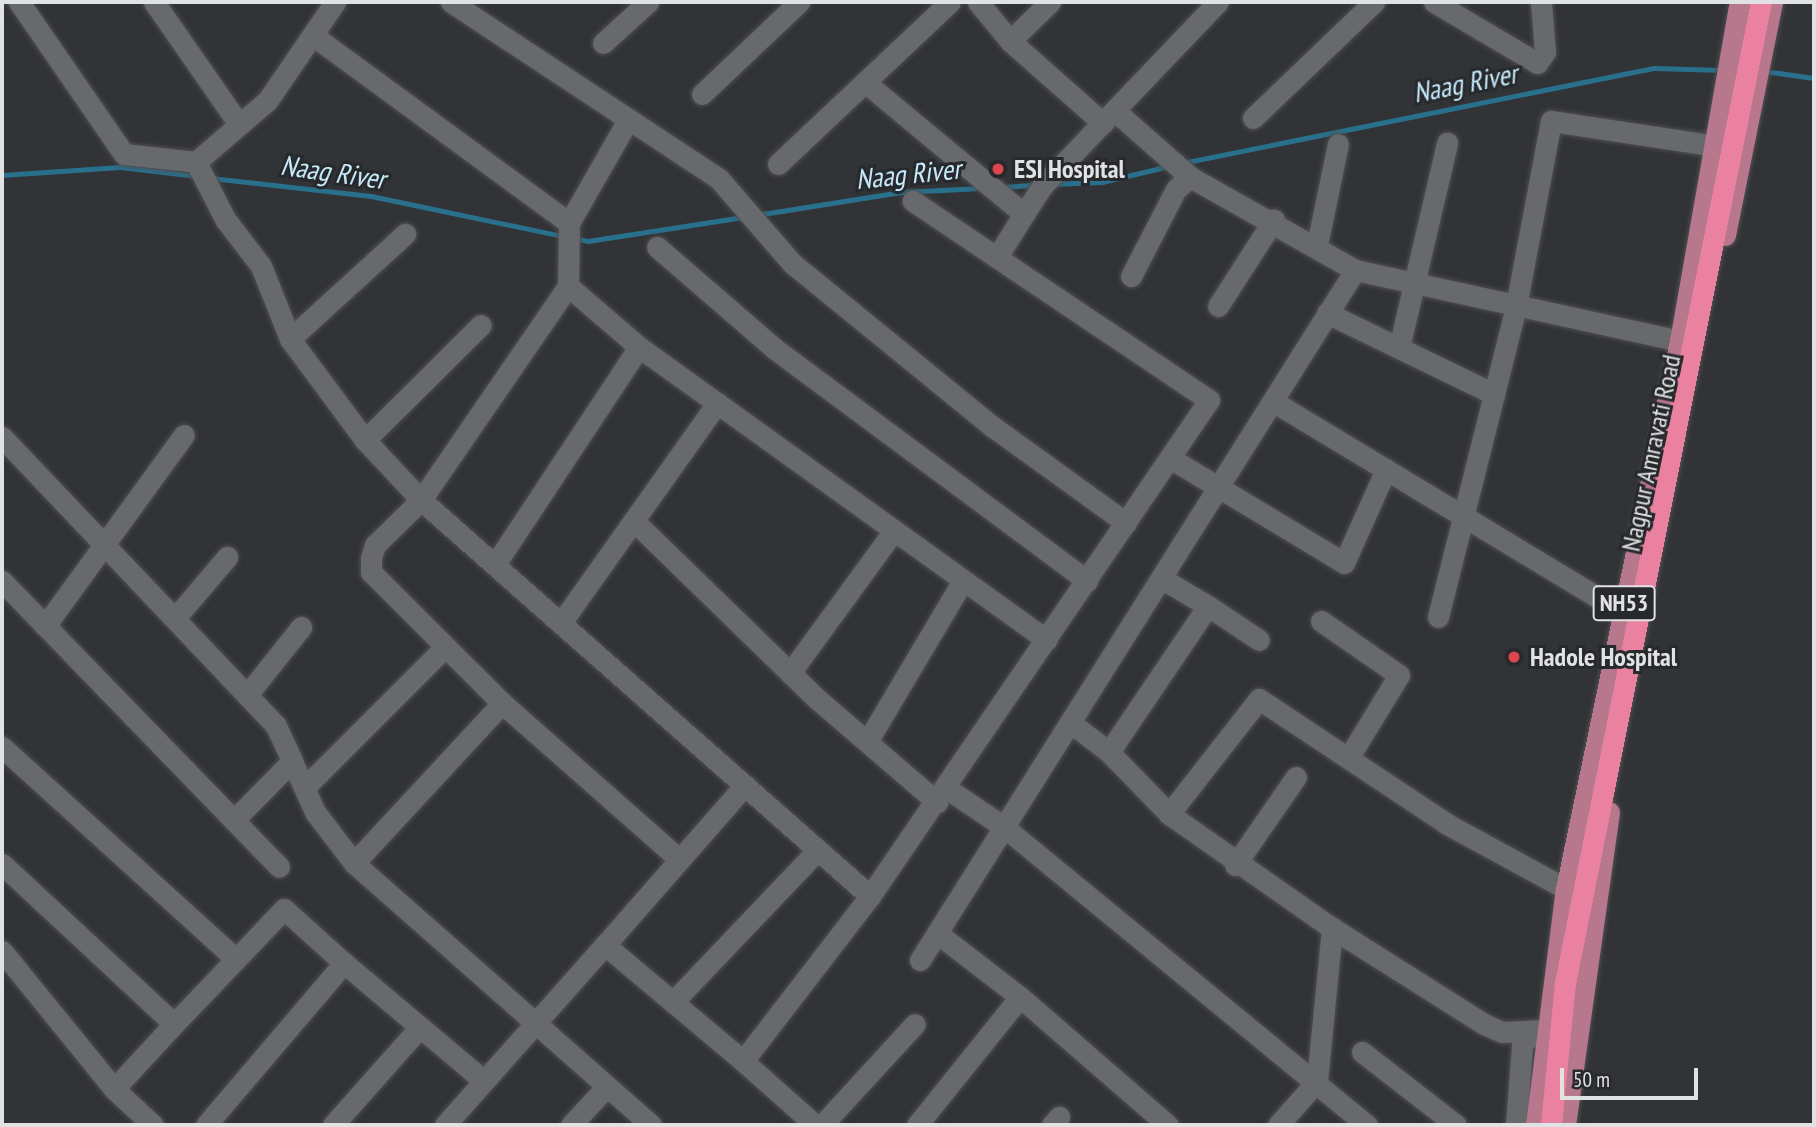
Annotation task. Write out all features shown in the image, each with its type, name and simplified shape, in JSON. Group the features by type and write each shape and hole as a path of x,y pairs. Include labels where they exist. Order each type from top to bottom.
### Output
{"highway":[{"path":"1551,1125 1564,983 1761,2"}],"main road":[{"name":"Nagpur Amravati Road","path":"1536,1125 1544,1033 1566,889 1680,341 1717,146 1740,2"},
{"name":"Nagpur Amravati Road","path":"1565,1125 1614,780 1772,2"}],"street":[{"path":"19,2 124,154 197,169 261,267 290,339 365,440 395,474 421,500 563,620 870,896"},
{"path":"154,2 238,123"},
{"path":"312,2 320,29 569,227"},
{"path":"197,169 238,123 268,100 320,29 335,2"},
{"path":"451,2 719,178 758,227 793,264 993,427 1126,523"},
{"path":"603,43 648,2"},
{"path":"702,94 799,2"},
{"path":"778,164 950,2"},
{"path":"978,2 1010,41 1109,117 1164,151 1187,173 1274,219 1355,270 1680,341"},
{"path":"1010,41 1050,2"},
{"path":"997,257 1043,185 1217,2"},
{"path":"1253,118 1374,2"},
{"path":"1434,2 1537,63 1545,52 1541,2"},
{"path":"866,83 1024,214"},
{"path":"628,120 569,227 567,280 421,500 375,545 371,572 444,648 502,703 678,858"},
{"path":"1438,617 1516,306 1553,120 1717,146"},
{"path":"1399,348 1447,143"},
{"path":"1317,245 1338,144"},
{"path":"1131,276 1175,189 1187,173"},
{"path":"743,1061 870,896 942,795 1209,400 914,201"},
{"path":"1218,306 1274,219"},
{"path":"290,339 405,234"},
{"path":"657,247 775,349 1087,581"},
{"path":"920,960 1222,488 1355,270"},
{"path":"567,280 639,347 893,533 1047,640"},
{"path":"1328,313 1494,394"},
{"path":"365,440 481,325"},
{"path":"496,563 639,347"},
{"path":"1274,402 1622,612"},
{"path":"563,620 717,403"},
{"path":"46,626 184,435"},
{"path":"2,437 107,544 276,726 315,812 354,863 651,1125"},
{"path":"1170,458 1344,563 1386,469"},
{"path":"634,521 790,673 867,742 942,795 1004,827 1317,1081 1367,1125"},
{"path":"790,673 893,533"},
{"path":"176,617 227,556"},
{"path":"1164,580 1259,640"},
{"path":"2,581 279,867"},
{"path":"867,742 962,582"},
{"path":"1109,752 1208,606"},
{"path":"1321,621 1399,675 1349,757"},
{"path":"247,695 301,627"},
{"path":"234,820 299,773 444,648"},
{"path":"1169,814 1259,699 1447,824 1566,889"},
{"path":"354,863 502,703"},
{"path":"1071,723 1109,752 1169,814 1235,864 1332,928 1484,1024 1502,1032 1544,1033"},
{"path":"2,747 235,958"},
{"path":"1235,864 1296,777"},
{"path":"445,1125 745,785"},
{"path":"673,1002 818,850"},
{"path":"2,864 174,1024"},
{"path":"114,1089 235,958 287,909 344,963 484,1082"},
{"path":"1278,1125 1317,1081 1332,928"},
{"path":"937,933 1020,997 1168,1125"},
{"path":"605,945 815,1125"},
{"path":"2,951 114,1089 153,1125"},
{"path":"206,1125 344,963"},
{"path":"917,1125 1020,997"},
{"path":"822,1125 915,1024"},
{"path":"333,1125 420,1027"},
{"path":"1516,1125 1522,1045 1530,1036 1544,1033"},
{"path":"1362,1052 1456,1125"},
{"path":"571,1125 607,1086"}],"waterway":[{"name":"Naag River","path":"1182,163 1654,68 1723,70"},
{"name":"Naag River","path":"1764,71 1814,78"},
{"name":"Naag River","path":"1051,184 1102,182 1169,166"},
{"name":"Naag River","path":"2,175 120,167 197,176"},
{"name":"Naag River","path":"211,178 371,196 563,236"},
{"name":"Naag River","path":"1003,187 1035,185"},
{"name":"Naag River","path":"756,215 901,192 982,188"},
{"name":"Naag River","path":"573,238 588,241 743,217"}],"place":[{"name":"ESI Hospital","path":"998,169"},
{"name":"Hadole Hospital","path":"1514,657"}]}
